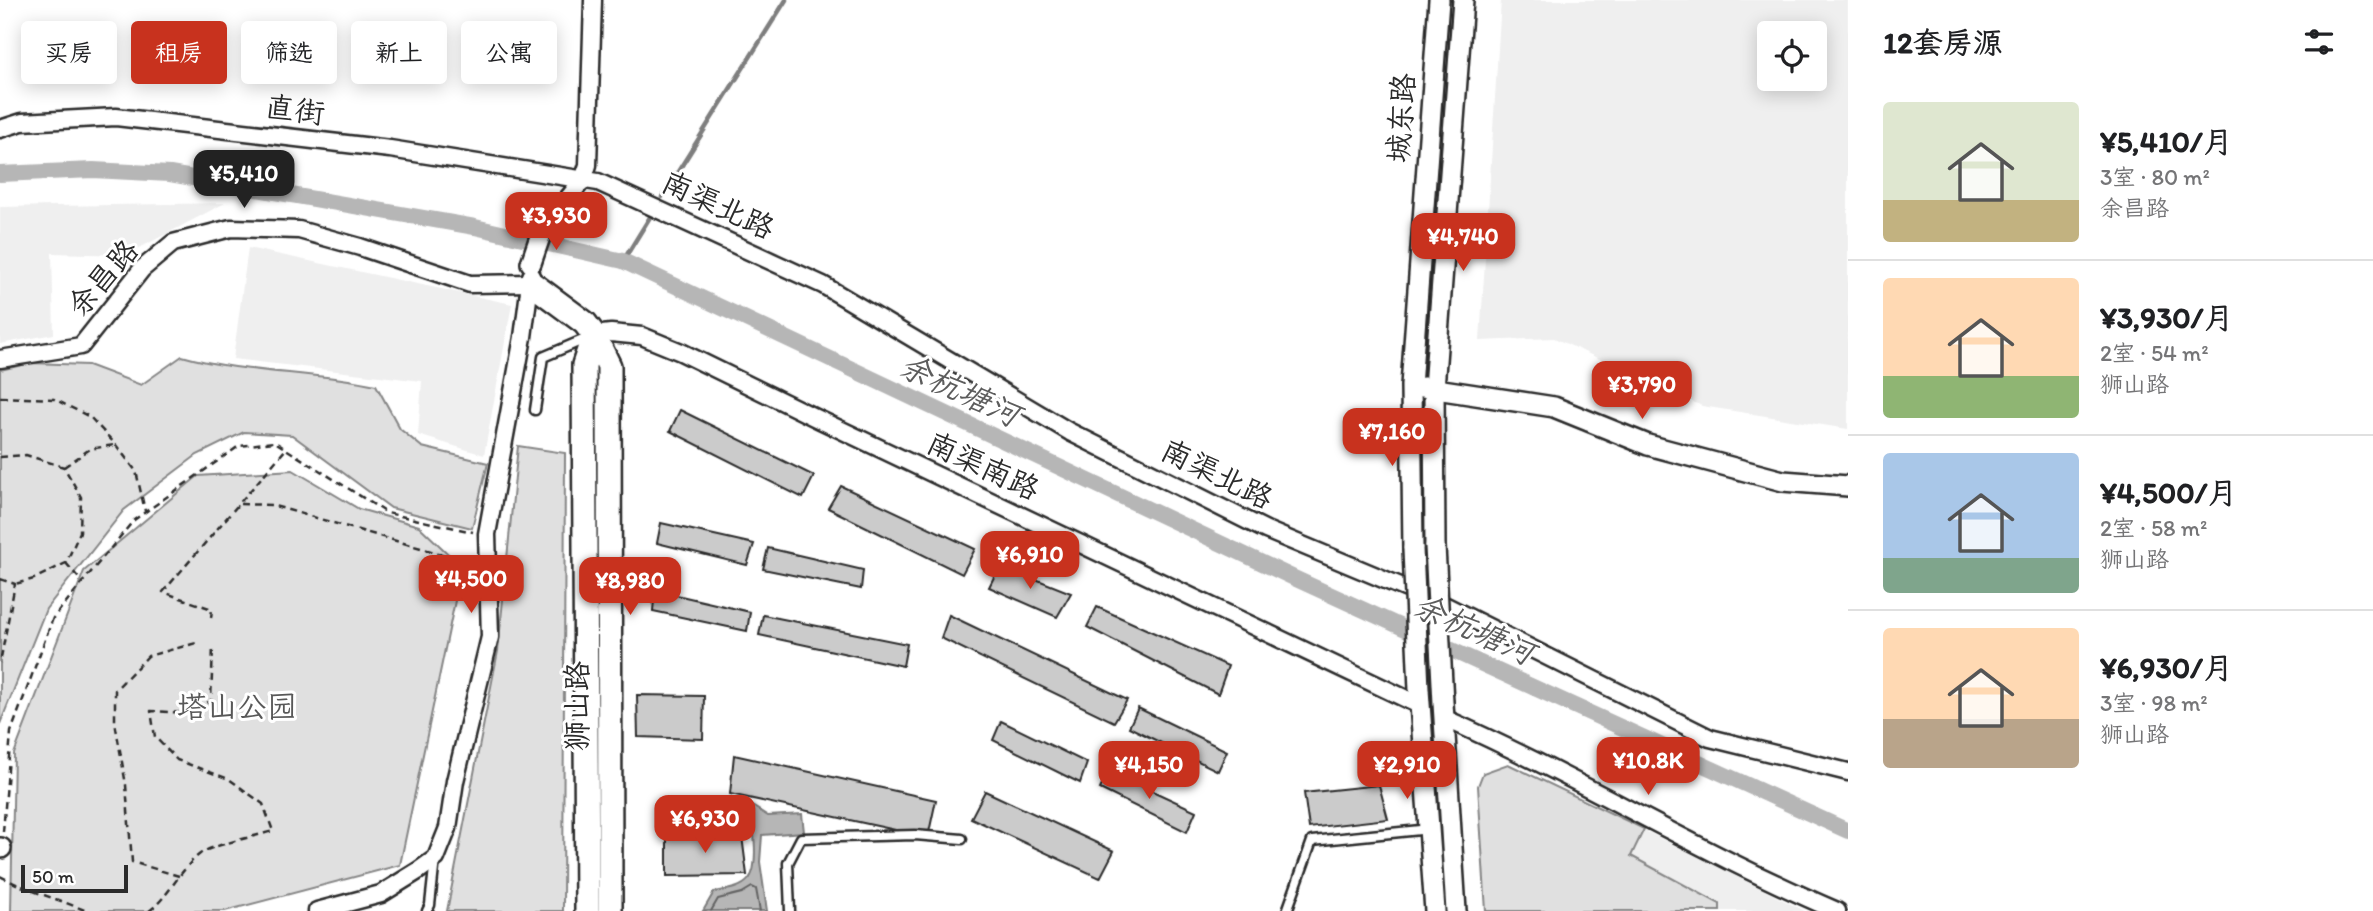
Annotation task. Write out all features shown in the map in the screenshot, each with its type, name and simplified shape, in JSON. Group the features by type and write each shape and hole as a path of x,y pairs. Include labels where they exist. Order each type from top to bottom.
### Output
{"main road":[{"name":"狮山路","path":"531,273 584,323 594,335 609,366 610,911"},
{"name":"狮山路","path":"587,911 584,365 594,335"}],"street":[{"path":"317,911 381,894 436,858 448,828 455,781 490,637 487,534 531,273 542,228 583,180 588,165 593,0"},
{"name":"城东路","path":"1435,911 1419,697 1413,549 1411,386 1439,0"},
{"name":"城东路","path":"1456,911 1435,546 1434,388 1463,0"},
{"name":"直街","path":"0,129 22,122 116,117 390,149 583,180"},
{"name":"南渠北路","path":"583,180 598,182 624,192 823,285 1070,432 1266,530 1436,601 1710,738 1848,772"},
{"name":"余昌路","path":"0,359 81,346 142,269 173,243 231,228 299,230 360,247 470,284 531,273"},
{"name":"南渠南路","path":"594,335 611,333 642,337 681,352 814,417 1419,697"},
{"path":"1411,386 1554,407 1648,445 1783,481 1848,486"},
{"path":"1443,711 1752,872 1838,911"}],"lane":[{"path":"535,410 543,357 594,335"},
{"path":"1287,911 1312,841 1430,829"},
{"path":"790,911 788,863 801,838 915,835 962,839"},
{"path":"427,911 436,858"}],"path":[{"path":"0,397 54,399 90,417 116,444 136,471 145,512"},
{"path":"1,848 11,732 53,618 134,520 239,446 275,442 387,513 487,534"},
{"path":"64,467 90,449 116,444"},
{"path":"211,618 212,609 163,592 286,449"},
{"path":"0,457 26,455 64,467 80,497 80,532 66,563 34,579 15,583 0,579"},
{"path":"240,504 271,505 487,567"},
{"path":"66,563 83,582"},
{"path":"0,663 15,583"},
{"path":"179,876 132,862 126,785 115,722 115,691 148,656 200,642"},
{"path":"149,911 157,906 179,876 202,852 273,831 263,804 229,779 177,760 155,737 151,711 186,713 211,701 213,646"},
{"path":"0,876 21,888 59,899 87,911"}],"shaded area":[{"path":"1501,0 1848,0 1848,429 1702,406 1554,338 1480,341"},
{"path":"225,203 126,255 52,253 54,334 0,344 0,207"},
{"path":"248,248 512,304 484,455 418,435 422,381 233,359"},
{"path":"1508,764 1805,911 1486,911 1478,786 1483,773"}],"green space":[{"path":"182,356 230,366 376,385 400,429 422,447 488,463 472,528 391,508 292,435 244,432 197,455 124,510 46,609 0,724 0,370 31,363 88,365 141,385"},
{"path":"518,446 565,453 563,911 447,911 498,651"},
{"name":"塔山公园","path":"293,470 359,509 419,526 462,567 400,865 225,911 11,911 14,754 84,571 198,476"},
{"path":"1508,764 1644,829 1631,856 1720,904 1720,911 1486,911 1478,786 1483,773"}],"water":[{"path":"749,804 768,816 802,814 804,832 762,835 760,862 767,911 703,911 714,892 742,885 752,873 755,843"}],"building":[{"path":"680,410 814,476 803,498 670,431"},
{"path":"841,486 975,549 962,574 828,508"},
{"path":"661,523 754,544 747,565 657,543"},
{"path":"768,548 863,570 861,589 763,569"},
{"path":"1000,565 1071,593 1057,617 989,587"},
{"path":"655,590 750,612 747,631 653,611"},
{"path":"1097,607 1228,666 1218,694 1087,627"},
{"path":"763,615 907,644 903,666 759,635"},
{"path":"949,615 1127,700 1114,722 941,638"},
{"path":"637,695 704,696 703,739 638,737"},
{"path":"1138,708 1227,751 1218,771 1129,727"},
{"path":"1001,721 1087,763 1080,783 993,740"},
{"path":"734,755 936,800 928,837 730,794"},
{"path":"1109,771 1196,811 1187,832 1100,789"},
{"path":"1379,785 1388,819 1309,828 1304,793"},
{"path":"985,791 1114,851 1100,878 971,818"},
{"path":"667,834 742,836 747,875 667,876"}],"waterway":[{"path":"662,197 786,0"},
{"name":"余杭塘河","path":"0,174 93,170 170,174 475,227 623,261 1294,578 1848,831"},
{"path":"623,261 650,217"}]}
